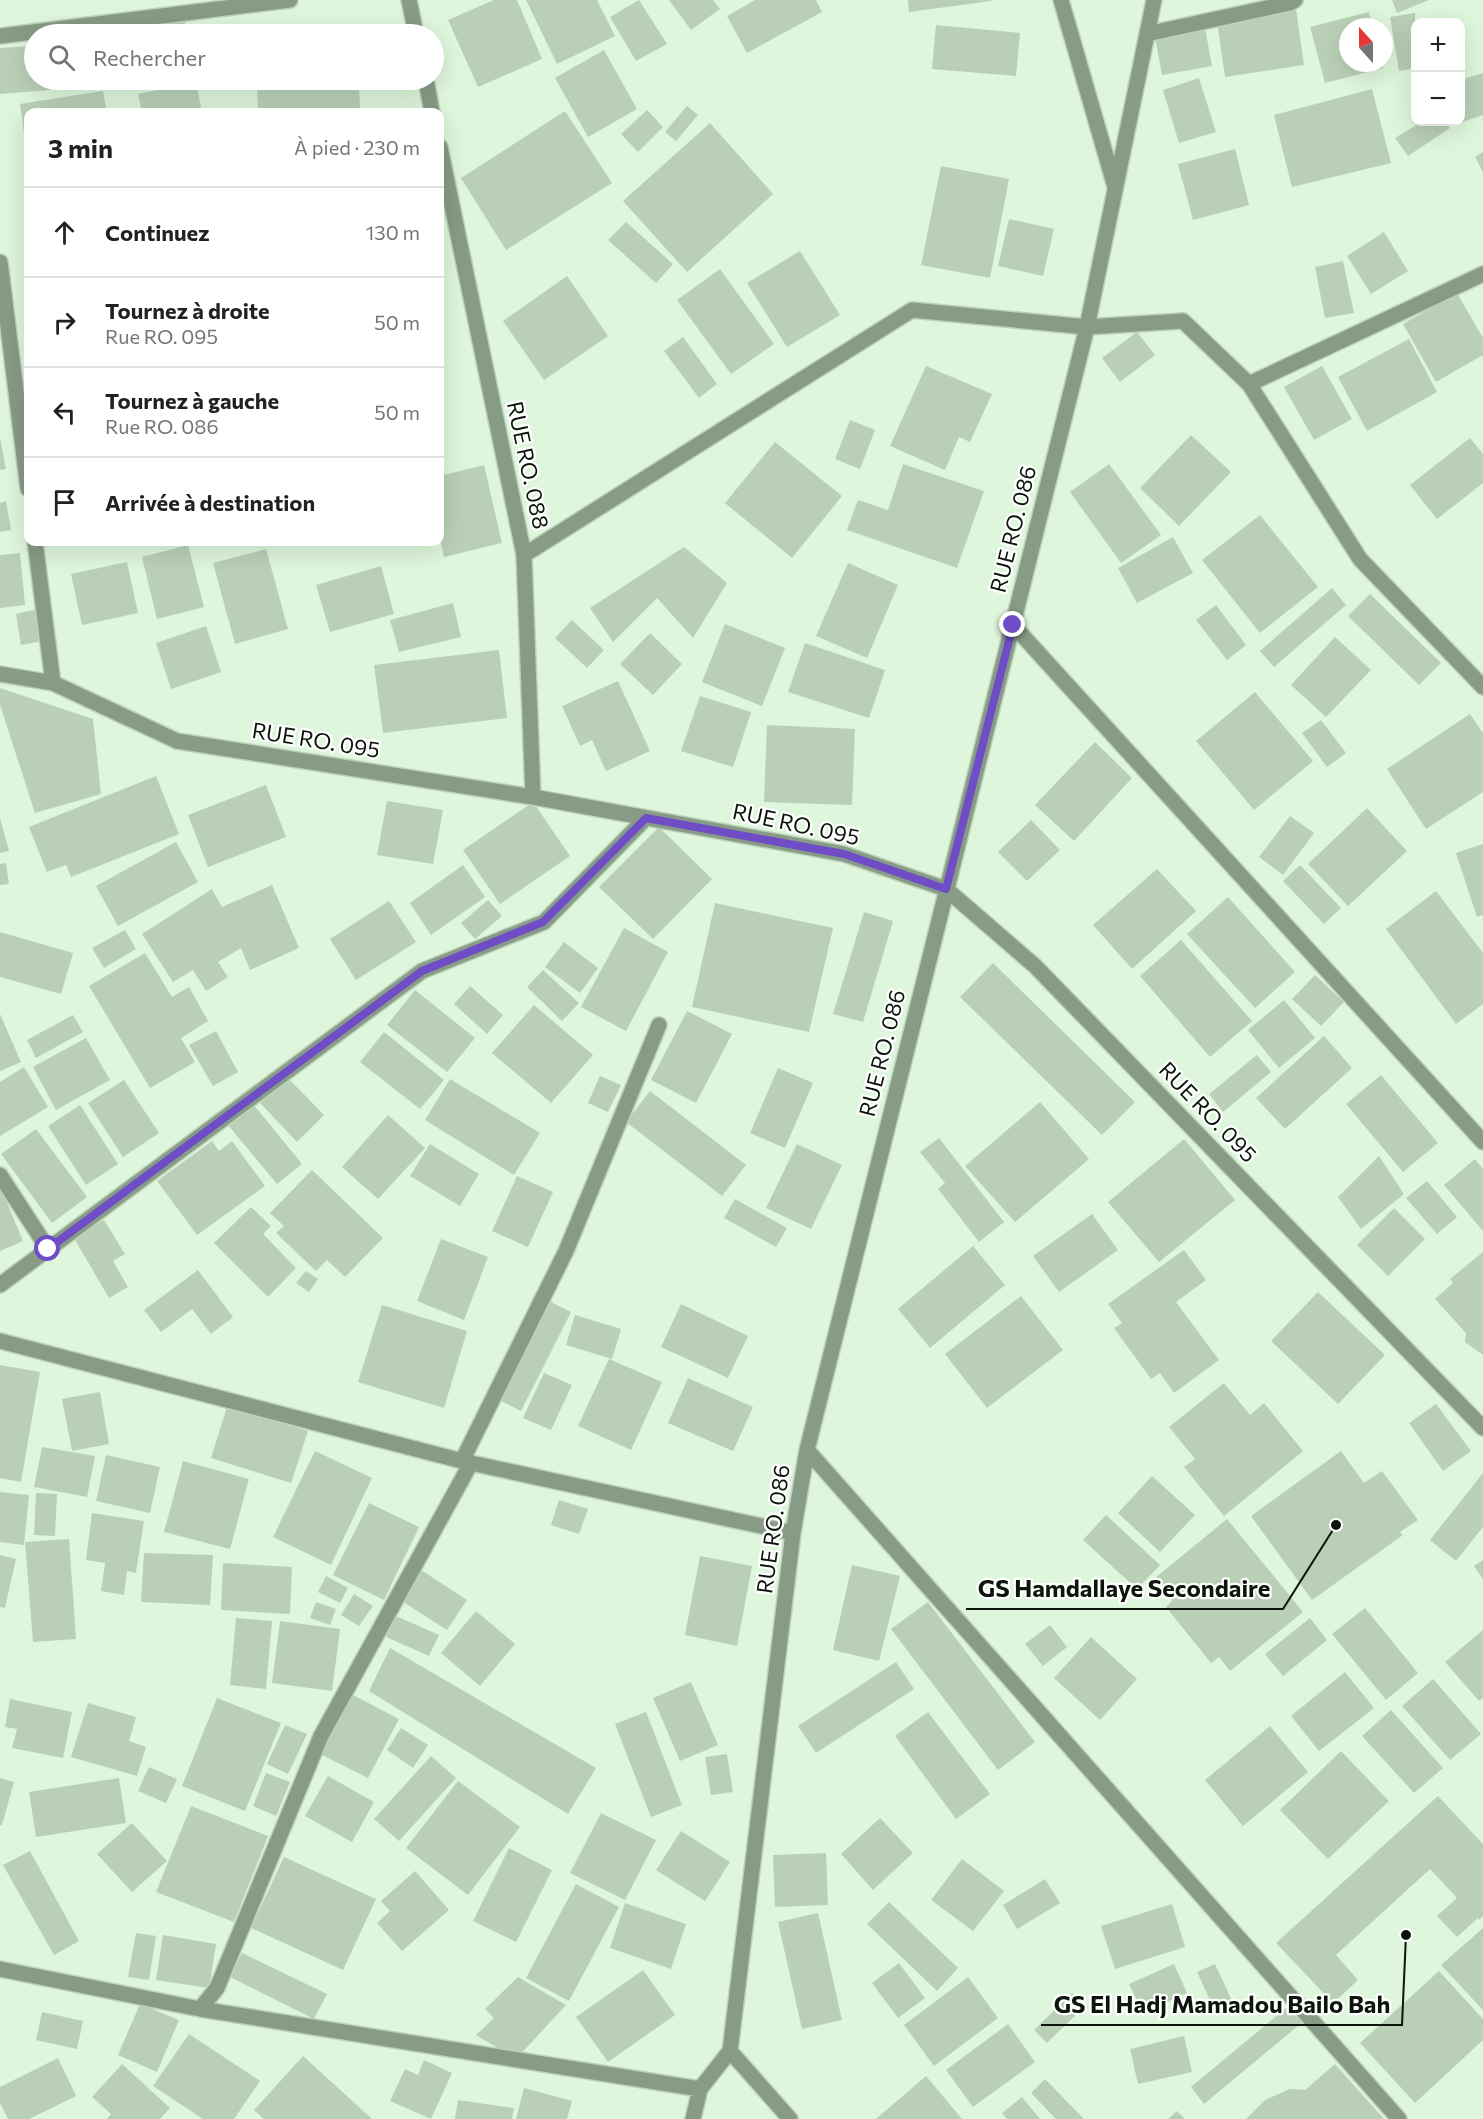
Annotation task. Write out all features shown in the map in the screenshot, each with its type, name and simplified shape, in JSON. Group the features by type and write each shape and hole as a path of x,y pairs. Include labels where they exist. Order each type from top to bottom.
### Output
{"street":[{"path":"97,24 290,0"},
{"path":"409,0 414,24"},
{"path":"1060,0 1116,189"},
{"name":"RUE RO. 086","path":"730,2051 793,1533 807,1450 1087,327 1154,0"},
{"path":"1147,34 1290,3 1295,0"},
{"path":"0,36 24,33"},
{"path":"428,90 431,108"},
{"name":"RUE RO. 088","path":"444,166 524,555 532,797"},
{"path":"0,261 24,456"},
{"path":"1249,384 1483,274"},
{"path":"524,555 912,310 1087,327 1183,321 1249,384 1360,559 1483,687"},
{"path":"36,546 53,683"},
{"path":"1013,625 1483,1142"},
{"name":"RUE RO. 095","path":"0,674 53,683 177,741 532,797 844,854 946,889 1035,966 1483,1428"},
{"path":"0,1285 422,971 543,922 646,818"},
{"path":"200,2009 217,1988 321,1736 466,1462 566,1251 659,1024"},
{"path":"0,1175 48,1249"},
{"path":"0,1341 466,1462 793,1533"},
{"path":"807,1450 1400,2119"},
{"path":"0,1969 200,2009 700,2089"},
{"path":"693,2119 700,2089 730,2051 790,2119"}],"building":[{"path":"494,0 517,0 542,59 478,87 448,20"},
{"path":"526,0 597,0 615,36 557,64"},
{"path":"639,0 667,44 636,61 610,17"},
{"path":"669,0 713,0 720,9 691,30"},
{"path":"755,0 816,0 822,12 747,53 727,16"},
{"path":"908,0 991,0 991,1 909,12"},
{"path":"1392,0 1429,0 1397,13"},
{"path":"1296,9 1304,65 1225,77 1217,22"},
{"path":"1369,12 1370,18 1345,18"},
{"path":"1415,13 1415,18 1411,18 1411,69 1399,71 1393,35 1393,18 1390,17"},
{"path":"184,19 185,24 157,24"},
{"path":"1339,20 1339,72 1368,72 1325,83 1310,27"},
{"path":"936,25 1020,33 1016,76 932,69"},
{"path":"1205,28 1212,66 1162,75 1155,37"},
{"path":"24,47 24,90 49,90 0,94 0,48"},
{"path":"604,50 637,109 588,137 555,78"},
{"path":"1483,73 1483,115 1465,121 1465,78"},
{"path":"1199,78 1216,132 1179,143 1163,90"},
{"path":"1372,89 1391,163 1292,187 1274,115"},
{"path":"157,90 198,90 201,108 141,108 138,94"},
{"path":"257,90 359,90 360,108 258,108"},
{"path":"103,91 106,108 24,108 24,133 20,104"},
{"path":"687,106 698,115 676,141 665,132"},
{"path":"647,110 663,127 638,152 621,134"},
{"path":"565,111 612,183 506,250 461,178"},
{"path":"710,123 773,194 687,272 623,201"},
{"path":"1414,126 1449,126 1450,128 1408,156 1395,138"},
{"path":"1235,149 1249,205 1193,220 1178,164"},
{"path":"1483,152 1483,172 1475,157"},
{"path":"941,166 1009,179 990,278 921,265"},
{"path":"1009,219 1054,229 1043,276 998,266"},
{"path":"626,222 673,264 656,283 608,240"},
{"path":"1384,232 1408,271 1371,294 1347,256"},
{"path":"800,251 840,315 787,347 747,283"},
{"path":"1343,261 1354,313 1325,318 1315,267"},
{"path":"720,269 774,344 731,374 677,300"},
{"path":"567,276 608,336 544,380 503,321"},
{"path":"1457,293 1483,338 1483,355 1436,382 1403,324"},
{"path":"1137,332 1155,355 1120,382 1102,358"},
{"path":"683,337 717,384 699,398 664,351"},
{"path":"1409,339 1437,392 1367,431 1338,377"},
{"path":"926,366 992,394 970,442 959,437 945,470 890,446"},
{"path":"1322,366 1352,419 1314,440 1284,387"},
{"path":"850,420 875,430 860,469 835,459"},
{"path":"1191,435 1231,472 1179,526 1140,488"},
{"path":"0,437 6,469 0,470"},
{"path":"1470,438 1483,454 1483,483 1437,519 1410,485"},
{"path":"775,442 842,496 792,558 725,503"},
{"path":"903,464 984,491 957,568 847,530 858,500 888,510"},
{"path":"1109,464 1161,535 1121,563 1070,492"},
{"path":"484,465 502,543 444,557 442,546 444,546 444,475"},
{"path":"6,501 11,530 0,532 0,503"},
{"path":"1260,515 1318,587 1260,633 1202,560"},
{"path":"1173,537 1193,573 1137,603 1118,568"},
{"path":"188,546 204,607 157,619 142,557"},
{"path":"684,547 727,583 693,638 657,598 613,642 590,608"},
{"path":"266,549 288,629 235,644 213,563"},
{"path":"20,553 25,605 0,608 0,555"},
{"path":"127,562 138,613 82,625 71,574"},
{"path":"848,563 898,585 867,658 816,636"},
{"path":"381,566 394,614 330,632 316,585"},
{"path":"1332,588 1346,605 1274,667 1260,651"},
{"path":"1370,594 1441,663 1419,685 1348,616"},
{"path":"453,603 461,637 399,652 390,620"},
{"path":"1216,605 1246,645 1227,660 1196,620"},
{"path":"38,609 43,641 21,645 16,614"},
{"path":"572,620 604,650 587,668 555,638"},
{"path":"725,624 785,648 762,706 702,682"},
{"path":"206,626 221,672 171,689 156,643"},
{"path":"650,633 682,664 653,695 620,664"},
{"path":"1335,637 1371,670 1326,717 1291,685"},
{"path":"805,643 885,670 869,718 788,692"},
{"path":"499,650 507,718 383,733 374,665"},
{"path":"618,681 650,751 606,771 592,740 580,746 562,706"},
{"path":"0,688 93,719 101,794 35,813 0,705"},
{"path":"1255,692 1313,761 1254,810 1196,741"},
{"path":"700,696 751,712 733,767 681,751"},
{"path":"1470,714 1483,733 1483,792 1426,829 1387,769"},
{"path":"1321,720 1346,753 1327,767 1302,733"},
{"path":"767,725 855,729 852,805 764,802"},
{"path":"1095,742 1132,778 1074,841 1035,805"},
{"path":"156,776 179,834 71,877 66,865 47,872 29,827"},
{"path":"266,785 286,837 208,867 188,815"},
{"path":"387,801 443,810 433,864 377,855"},
{"path":"533,802 570,856 500,904 463,850"},
{"path":"1367,808 1407,851 1348,906 1308,864"},
{"path":"1290,816 1314,833 1283,875 1259,857"},
{"path":"0,818 9,851 0,853"},
{"path":"1031,820 1060,850 1027,881 998,852"},
{"path":"659,827 712,879 653,939 599,887"},
{"path":"176,842 198,882 118,926 96,886"},
{"path":"1483,844 1483,915 1477,917 1456,853"},
{"path":"6,863 9,884 0,885 0,864"},
{"path":"463,865 485,897 431,935 410,903"},
{"path":"1300,865 1341,908 1324,924 1283,881"},
{"path":"1157,869 1196,911 1132,969 1093,925"},
{"path":"272,885 299,948 250,970 241,948 218,962 228,977 206,991 193,970 173,982 142,934 212,889 222,907"},
{"path":"1436,891 1483,953 1483,1004 1456,1024 1386,929"},
{"path":"1228,897 1295,972 1255,1008 1187,934"},
{"path":"488,900 502,916 475,939 461,923"},
{"path":"389,901 416,942 356,980 330,939"},
{"path":"715,903 833,928 809,1032 692,1007"},
{"path":"864,912 893,921 863,1022 833,1014"},
{"path":"624,928 668,952 626,1031 581,1007"},
{"path":"125,930 136,949 104,968 92,948"},
{"path":"0,932 73,953 61,994 0,977"},
{"path":"1181,940 1252,1021 1210,1057 1140,976"},
{"path":"564,942 598,968 580,993 545,967"},
{"path":"145,953 172,997 189,987 208,1021 181,1038 195,1062 150,1088 89,986"},
{"path":"993,963 1135,1102 1102,1135 960,997"},
{"path":"543,970 579,1003 562,1021 527,987"},
{"path":"1315,975 1344,1002 1321,1026 1292,999"},
{"path":"470,986 503,1015 487,1034 454,1004"},
{"path":"415,990 475,1038 447,1072 387,1025"},
{"path":"1284,1000 1315,1038 1279,1068 1248,1030"},
{"path":"534,1005 593,1055 551,1103 492,1053"},
{"path":"687,1011 732,1034 696,1103 651,1080"},
{"path":"0,1014 21,1062 0,1071"},
{"path":"73,1015 83,1032 36,1058 27,1040"},
{"path":"216,1031 238,1072 213,1086 189,1045"},
{"path":"384,1032 444,1080 420,1109 360,1062"},
{"path":"1324,1036 1352,1068 1285,1129 1256,1098"},
{"path":"86,1038 110,1080 56,1110 33,1067"},
{"path":"1257,1055 1271,1072 1223,1112 1209,1094"},
{"path":"24,1067 48,1107 0,1136 0,1082"},
{"path":"778,1068 813,1083 785,1148 750,1133"},
{"path":"1381,1075 1438,1143 1403,1172 1346,1104"},
{"path":"600,1076 621,1085 608,1112 588,1103"},
{"path":"287,1077 324,1115 297,1142 260,1103"},
{"path":"450,1079 540,1133 514,1175 425,1120"},
{"path":"124,1080 159,1133 123,1157 88,1103"},
{"path":"650,1091 746,1165 722,1196 626,1122"},
{"path":"1040,1102 1089,1159 1015,1222 965,1166"},
{"path":"253,1104 302,1164 277,1184 228,1125"},
{"path":"80,1105 118,1164 86,1185 48,1126"},
{"path":"388,1115 425,1148 378,1199 342,1167"},
{"path":"36,1129 87,1197 52,1223 1,1154"},
{"path":"939,1138 1004,1222 979,1242 938,1189 945,1183 920,1152"},
{"path":"1184,1139 1235,1200 1159,1262 1108,1202"},
{"path":"212,1141 219,1151 232,1141 265,1186 197,1235 157,1181"},
{"path":"430,1144 479,1174 460,1206 410,1176"},
{"path":"797,1144 842,1165 811,1229 766,1208"},
{"path":"1379,1156 1404,1194 1361,1229 1338,1197"},
{"path":"1475,1159 1483,1169 1483,1231 1444,1185"},
{"path":"312,1170 383,1238 345,1277 327,1260 316,1271 276,1233 284,1226 270,1213"},
{"path":"517,1176 553,1192 528,1247 492,1231"},
{"path":"1427,1181 1457,1217 1437,1234 1406,1198"},
{"path":"0,1186 23,1241 0,1251"},
{"path":"735,1199 787,1228 776,1247 724,1218"},
{"path":"251,1207 271,1226 263,1234 296,1268 268,1297 214,1243"},
{"path":"1394,1208 1425,1239 1388,1276 1357,1245"},
{"path":"1092,1214 1118,1250 1059,1292 1033,1256"},
{"path":"104,1220 125,1254 113,1261 128,1287 109,1298 74,1238"},
{"path":"441,1239 488,1257 464,1320 417,1301"},
{"path":"973,1246 1005,1285 930,1348 898,1309"},
{"path":"1184,1250 1206,1280 1176,1302 1219,1360 1174,1393 1160,1373 1151,1379 1114,1328 1122,1323 1108,1304"},
{"path":"1483,1252 1483,1355 1465,1342 1466,1333 1435,1299 1453,1283 1450,1279"},
{"path":"198,1270 233,1317 211,1334 192,1309 161,1332 144,1310"},
{"path":"306,1271 318,1279 309,1292 296,1283"},
{"path":"1318,1292 1385,1355 1338,1404 1271,1341"},
{"path":"1021,1296 1063,1350 987,1408 945,1354"},
{"path":"549,1301 571,1312 521,1411 499,1400"},
{"path":"681,1304 748,1336 728,1378 661,1347"},
{"path":"382,1305 467,1331 444,1408 358,1382"},
{"path":"575,1315 621,1329 612,1359 566,1345"},
{"path":"609,1359 662,1382 631,1450 578,1426"},
{"path":"0,1365 40,1372 21,1482 0,1478"},
{"path":"544,1373 572,1385 551,1430 523,1418"},
{"path":"688,1378 753,1407 733,1451 668,1423"},
{"path":"1224,1383 1250,1415 1264,1403 1303,1451 1224,1516 1184,1467 1195,1459 1169,1427"},
{"path":"100,1392 109,1444 72,1451 62,1399"},
{"path":"1436,1404 1471,1451 1443,1471 1409,1423"},
{"path":"227,1407 308,1431 291,1483 211,1458"},
{"path":"42,1447 95,1456 87,1497 34,1487"},
{"path":"315,1451 372,1478 331,1565 273,1537"},
{"path":"1341,1451 1364,1483 1382,1471 1418,1520 1400,1532 1403,1535 1312,1600 1251,1516"},
{"path":"106,1455 160,1467 150,1513 96,1501"},
{"path":"183,1461 249,1479 230,1549 164,1532"},
{"path":"1483,1473 1483,1527 1456,1561 1430,1540"},
{"path":"1152,1476 1195,1515 1160,1552 1118,1513"},
{"path":"0,1492 29,1495 24,1545 0,1542"},
{"path":"36,1493 57,1494 55,1536 34,1535"},
{"path":"559,1500 588,1509 579,1534 551,1525"},
{"path":"369,1503 419,1527 384,1600 333,1575"},
{"path":"92,1513 144,1521 136,1573 127,1571 124,1595 101,1591 105,1563 86,1560"},
{"path":"1106,1515 1160,1565 1137,1589 1083,1540"},
{"path":"1227,1519 1303,1612 1230,1671 1219,1657 1211,1663 1166,1607 1172,1601 1154,1579"},
{"path":"69,1539 76,1639 33,1642 25,1542"},
{"path":"144,1553 213,1555 210,1605 141,1602"},
{"path":"0,1555 16,1559 5,1608 0,1607"},
{"path":"700,1556 752,1566 737,1646 685,1635"},
{"path":"1483,1560 1483,1579 1474,1566"},
{"path":"223,1563 292,1567 290,1614 221,1610"},
{"path":"852,1565 900,1576 879,1661 833,1650"},
{"path":"421,1570 467,1600 447,1630 400,1600"},
{"path":"326,1576 348,1588 340,1603 318,1592"},
{"path":"354,1594 373,1606 359,1626 341,1615"},
{"path":"316,1602 336,1609 330,1625 310,1618"},
{"path":"928,1602 1035,1742 998,1770 891,1629"},
{"path":"1365,1608 1418,1673 1386,1700 1332,1634"},
{"path":"476,1611 515,1644 480,1686 441,1653"},
{"path":"396,1616 439,1635 429,1656 386,1637"},
{"path":"236,1618 272,1621 266,1689 230,1685"},
{"path":"1310,1618 1327,1640 1283,1676 1265,1654"},
{"path":"280,1621 340,1629 332,1691 272,1683"},
{"path":"1050,1625 1067,1647 1043,1666 1025,1644"},
{"path":"1483,1630 1483,1698 1479,1701 1445,1662"},
{"path":"1091,1637 1137,1679 1100,1720 1054,1678"},
{"path":"390,1648 596,1768 568,1814 369,1691"},
{"path":"896,1662 914,1689 816,1753 798,1726"},
{"path":"1345,1672 1374,1708 1319,1751 1291,1716"},
{"path":"1433,1679 1481,1734 1450,1760 1402,1706"},
{"path":"691,1682 718,1745 680,1761 653,1698"},
{"path":"351,1694 399,1719 368,1778 320,1754"},
{"path":"217,1698 281,1723 245,1811 182,1786"},
{"path":"10,1699 72,1712 63,1758 12,1748 17,1729 5,1727"},
{"path":"88,1703 136,1717 129,1741 146,1747 137,1776 71,1757"},
{"path":"1391,1710 1443,1768 1414,1793 1362,1736"},
{"path":"646,1712 682,1805 651,1817 615,1724"},
{"path":"928,1712 990,1794 956,1819 895,1736"},
{"path":"285,1725 307,1734 288,1774 267,1764"},
{"path":"1270,1726 1308,1772 1243,1826 1205,1780"},
{"path":"401,1728 428,1745 413,1768 387,1750"},
{"path":"1341,1751 1389,1801 1328,1859 1280,1810"},
{"path":"727,1754 733,1792 711,1795 705,1757"},
{"path":"431,1756 456,1778 399,1841 374,1819"},
{"path":"149,1767 177,1779 166,1803 138,1791"},
{"path":"266,1773 290,1782 276,1816 253,1806"},
{"path":"328,1776 374,1802 352,1842 305,1816"},
{"path":"0,1778 14,1782 2,1825 0,1825"},
{"path":"119,1778 126,1823 36,1837 29,1792"},
{"path":"458,1781 520,1827 468,1895 406,1848"},
{"path":"1438,1796 1483,1844 1483,1916 1457,1937 1437,1916 1457,1898 1430,1869 1336,1955 1358,1980 1333,2003 1276,1943"},
{"path":"191,1806 268,1836 234,1922 156,1892"},
{"path":"601,1813 656,1840 625,1900 570,1873"},
{"path":"880,1818 913,1853 873,1890 841,1854"},
{"path":"132,1823 167,1861 132,1892 97,1854"},
{"path":"681,1831 730,1862 705,1901 656,1870"},
{"path":"509,1848 552,1870 516,1942 473,1921"},
{"path":"30,1851 79,1941 54,1955 3,1865"},
{"path":"826,1853 828,1905 775,1907 773,1855"},
{"path":"284,1857 376,1899 343,1970 251,1928"},
{"path":"962,1859 1004,1891 973,1931 931,1900"},
{"path":"415,1871 449,1910 402,1951 377,1923 390,1911 381,1901"},
{"path":"1045,1879 1060,1903 1017,1929 1003,1905"},
{"path":"576,1884 619,1907 569,2001 526,1978"},
{"path":"889,1902 958,1968 937,1991 867,1924"},
{"path":"625,1903 686,1924 671,1969 610,1948"},
{"path":"1172,1904 1185,1947 1115,1969 1101,1926"},
{"path":"818,1913 842,2020 802,2029 778,1922"},
{"path":"1483,1928 1483,2010 1441,1965"},
{"path":"136,1933 156,1936 149,1980 128,1977"},
{"path":"163,1935 216,1944 209,1988 156,1980"},
{"path":"242,1953 327,1994 314,2019 230,1977"},
{"path":"899,1963 925,1998 898,2018 872,1983"},
{"path":"1174,1964 1187,1993 1143,2013 1129,1984"},
{"path":"1215,1964 1234,2005 1216,2013 1197,1972"},
{"path":"643,1970 675,2015 608,2062 576,2017"},
{"path":"1439,1971 1483,2019 1483,2040 1415,2103 1360,2043"},
{"path":"518,1977 566,2005 516,2059 476,2035 494,2018 485,2009"},
{"path":"968,1977 998,2018 934,2066 904,2025"},
{"path":"1072,1993 1085,2006 1047,2043 1034,2030"},
{"path":"140,2004 179,2020 157,2072 118,2055"},
{"path":"1291,2004 1304,2021 1204,2104 1191,2087"},
{"path":"42,2012 83,2021 77,2049 36,2040"},
{"path":"1008,2024 1035,2062 973,2107 946,2070"},
{"path":"189,2034 260,2081 234,2119 203,2119 153,2086"},
{"path":"1184,2036 1192,2072 1138,2084 1130,2049"},
{"path":"303,2056 372,2119 264,2119 254,2110"},
{"path":"58,2058 76,2096 29,2119 8,2119 0,2103 0,2087"},
{"path":"424,2060 452,2073 431,2119 390,2101 405,2069 418,2075"},
{"path":"122,2064 170,2108 160,2119 107,2119 111,2114 92,2097"},
{"path":"1335,2064 1384,2119 1246,2119 1265,2100 1290,2089 1305,2090"},
{"path":"926,2076 962,2119 876,2119"},
{"path":"1045,2079 1084,2119 1056,2119 1031,2093"},
{"path":"524,2088 572,2101 567,2119 516,2119"},
{"path":"1022,2097 1040,2119 1007,2119 1002,2113"},
{"path":"458,2100 514,2108 512,2119 455,2119"},
{"path":"1177,2111 1185,2119 1168,2119"}],"place":[{"name":"GS Hamdallaye Secondaire","path":"1336,1525"},
{"name":"GS El Hadj Mamadou Bailo Bah","path":"1406,1935"}],"route":[{"path":"48,1249 422,971 543,922 646,818 844,854 946,889 1013,625"}]}
